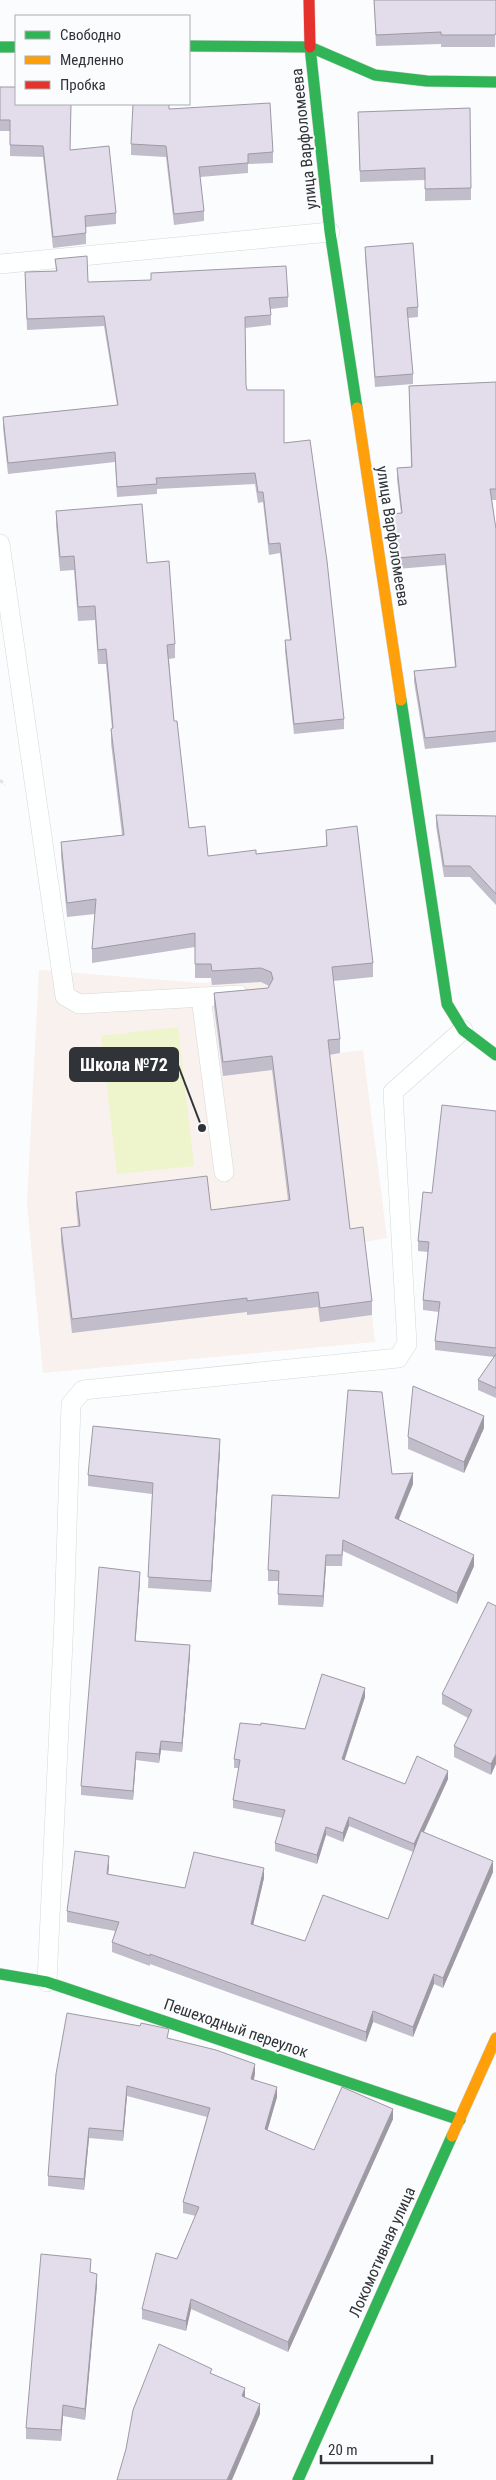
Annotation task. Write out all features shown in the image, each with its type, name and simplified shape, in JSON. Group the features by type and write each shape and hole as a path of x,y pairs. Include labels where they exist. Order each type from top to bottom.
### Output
{"street":[{"name":"улица Варфоломеева","path":"309,0 310,47 330,232 446,1004 463,1030 496,1055"},
{"path":"190,46 310,47 375,75 426,81 496,82"},
{"path":"0,47 15,47"},
{"name":"Пешеходный переулок","path":"0,1974 47,1982 460,2120"},
{"name":"Локомотивная улица","path":"298,2480 496,2038"}],"lane":[{"path":"0,264 330,232"},
{"path":"0,544 64,996 79,1004 253,994"},
{"path":"201,997 224,1172"},
{"path":"47,1982 64,1630 71,1404 83,1390 398,1358 407,1344 393,1092 463,1030"}],"shaded area":[{"path":"39,970 201,983 277,977 340,1053 363,1050 387,1238 364,1242 375,1342 43,1373 27,1203"}],"green space":[{"path":"178,1027 194,1166 117,1174 101,1036"}],"building":[{"path":"374,0 496,0 496,33 495,35 441,35 441,32 376,35"},
{"path":"0,87 15,87 15,105 71,105 70,150 109,146 116,213 85,216 86,233 53,237 43,146 10,145 10,120 0,120"},
{"path":"270,103 273,152 248,154 248,163 199,167 204,211 174,214 166,146 131,144 133,105 169,105 169,109"},
{"path":"470,108 471,188 425,189 425,168 360,171 358,112"},
{"path":"413,243 418,307 407,308 413,374 375,377 365,247"},
{"path":"87,256 88,282 151,280 151,273 286,266 288,297 269,298 271,315 245,317 246,385 247,390 284,390 284,443 310,440 327,561 344,719 294,724 285,640 291,640 280,543 269,544 263,492 258,492 255,473 156,478 157,484 117,487 115,452 8,463 3,417 118,405 104,316 27,319 25,272 57,271 55,259"},
{"path":"496,382 496,489 490,489 496,529 496,731 425,738 414,671 456,667 445,554 397,558 390,514 402,513 397,468 412,467 409,386"},
{"path":"142,504 147,563 169,561 175,644 167,645 174,721 177,721 189,828 205,826 208,856 256,850 256,854 327,846 326,830 357,826 373,963 332,967 340,1039 328,1040 350,1229 363,1227 372,1301 320,1308 318,1292 247,1301 247,1298 72,1319 61,1228 80,1226 76,1192 207,1176 211,1210 290,1200 272,1056 223,1062 214,993 268,988 273,979 271,972 261,968 212,971 211,964 195,964 195,933 92,949 96,899 67,903 61,842 124,835 111,729 113,728 106,649 98,650 95,606 78,607 74,556 60,557 56,511"},
{"path":"436,815 496,816 496,894 470,866 444,866"},
{"path":"442,1105 496,1111 496,1348 435,1341 440,1302 423,1300 429,1242 418,1241 423,1192 432,1193"},
{"path":"496,1354 496,1388 478,1380"},
{"path":"413,1386 484,1416 464,1462 408,1437"},
{"path":"348,1390 382,1392 392,1474 413,1473 395,1518 474,1555 457,1593 343,1540 342,1555 326,1555 323,1596 278,1594 279,1571 268,1570 272,1495 339,1498"},
{"path":"93,1426 220,1439 211,1581 148,1577 153,1483 88,1475"},
{"path":"99,1567 140,1572 135,1641 190,1645 182,1743 161,1741 159,1754 136,1752 133,1791 81,1786"},
{"path":"488,1602 496,1606 496,1754 491,1764 454,1746 472,1710 442,1694"},
{"path":"322,1674 365,1688 342,1759 405,1784 417,1756 448,1771 414,1844 349,1817 343,1833 326,1827 317,1855 275,1843 285,1810 233,1800 240,1760 234,1759 240,1723 261,1725 261,1723 305,1729"},
{"path":"421,1831 493,1861 443,1978 434,1974 413,2027 373,2011 366,2032 112,1942 119,1922 67,1911 75,1851 109,1856 107,1874 185,1888 194,1852 264,1868 251,1924 305,1941 323,1895 388,1919"},
{"path":"67,2013 140,2026 141,2023 169,2029 167,2038 216,2050 255,2064 251,2079 277,2087 265,2129 314,2150 342,2087 393,2109 288,2342 191,2299 186,2321 142,2309 156,2253 177,2259 199,2207 183,2202 210,2108 127,2086 123,2131 89,2128 84,2179 48,2176 56,2074"},
{"path":"41,2254 91,2259 90,2272 97,2274 85,2409 63,2405 61,2430 26,2428"},
{"path":"159,2344 212,2369 210,2373 245,2388 242,2396 260,2404 227,2480 117,2480 126,2449 133,2410"}],"traffic: fast":[{"path":"190,46 310,47 375,75 427,81 496,82"},
{"path":"0,47 15,47"},
{"path":"310,47 330,232 357,408"},
{"path":"401,700 447,1004 463,1030 496,1055"},
{"path":"0,1974 47,1982 460,2120"},
{"path":"298,2480 452,2136"}],"traffic: slow":[{"path":"357,408 401,700"},
{"path":"452,2136 496,2038"}],"traffic: jam":[{"path":"309,0 310,47"}],"place":[{"name":"Школа №72","path":"202,1128"}]}
